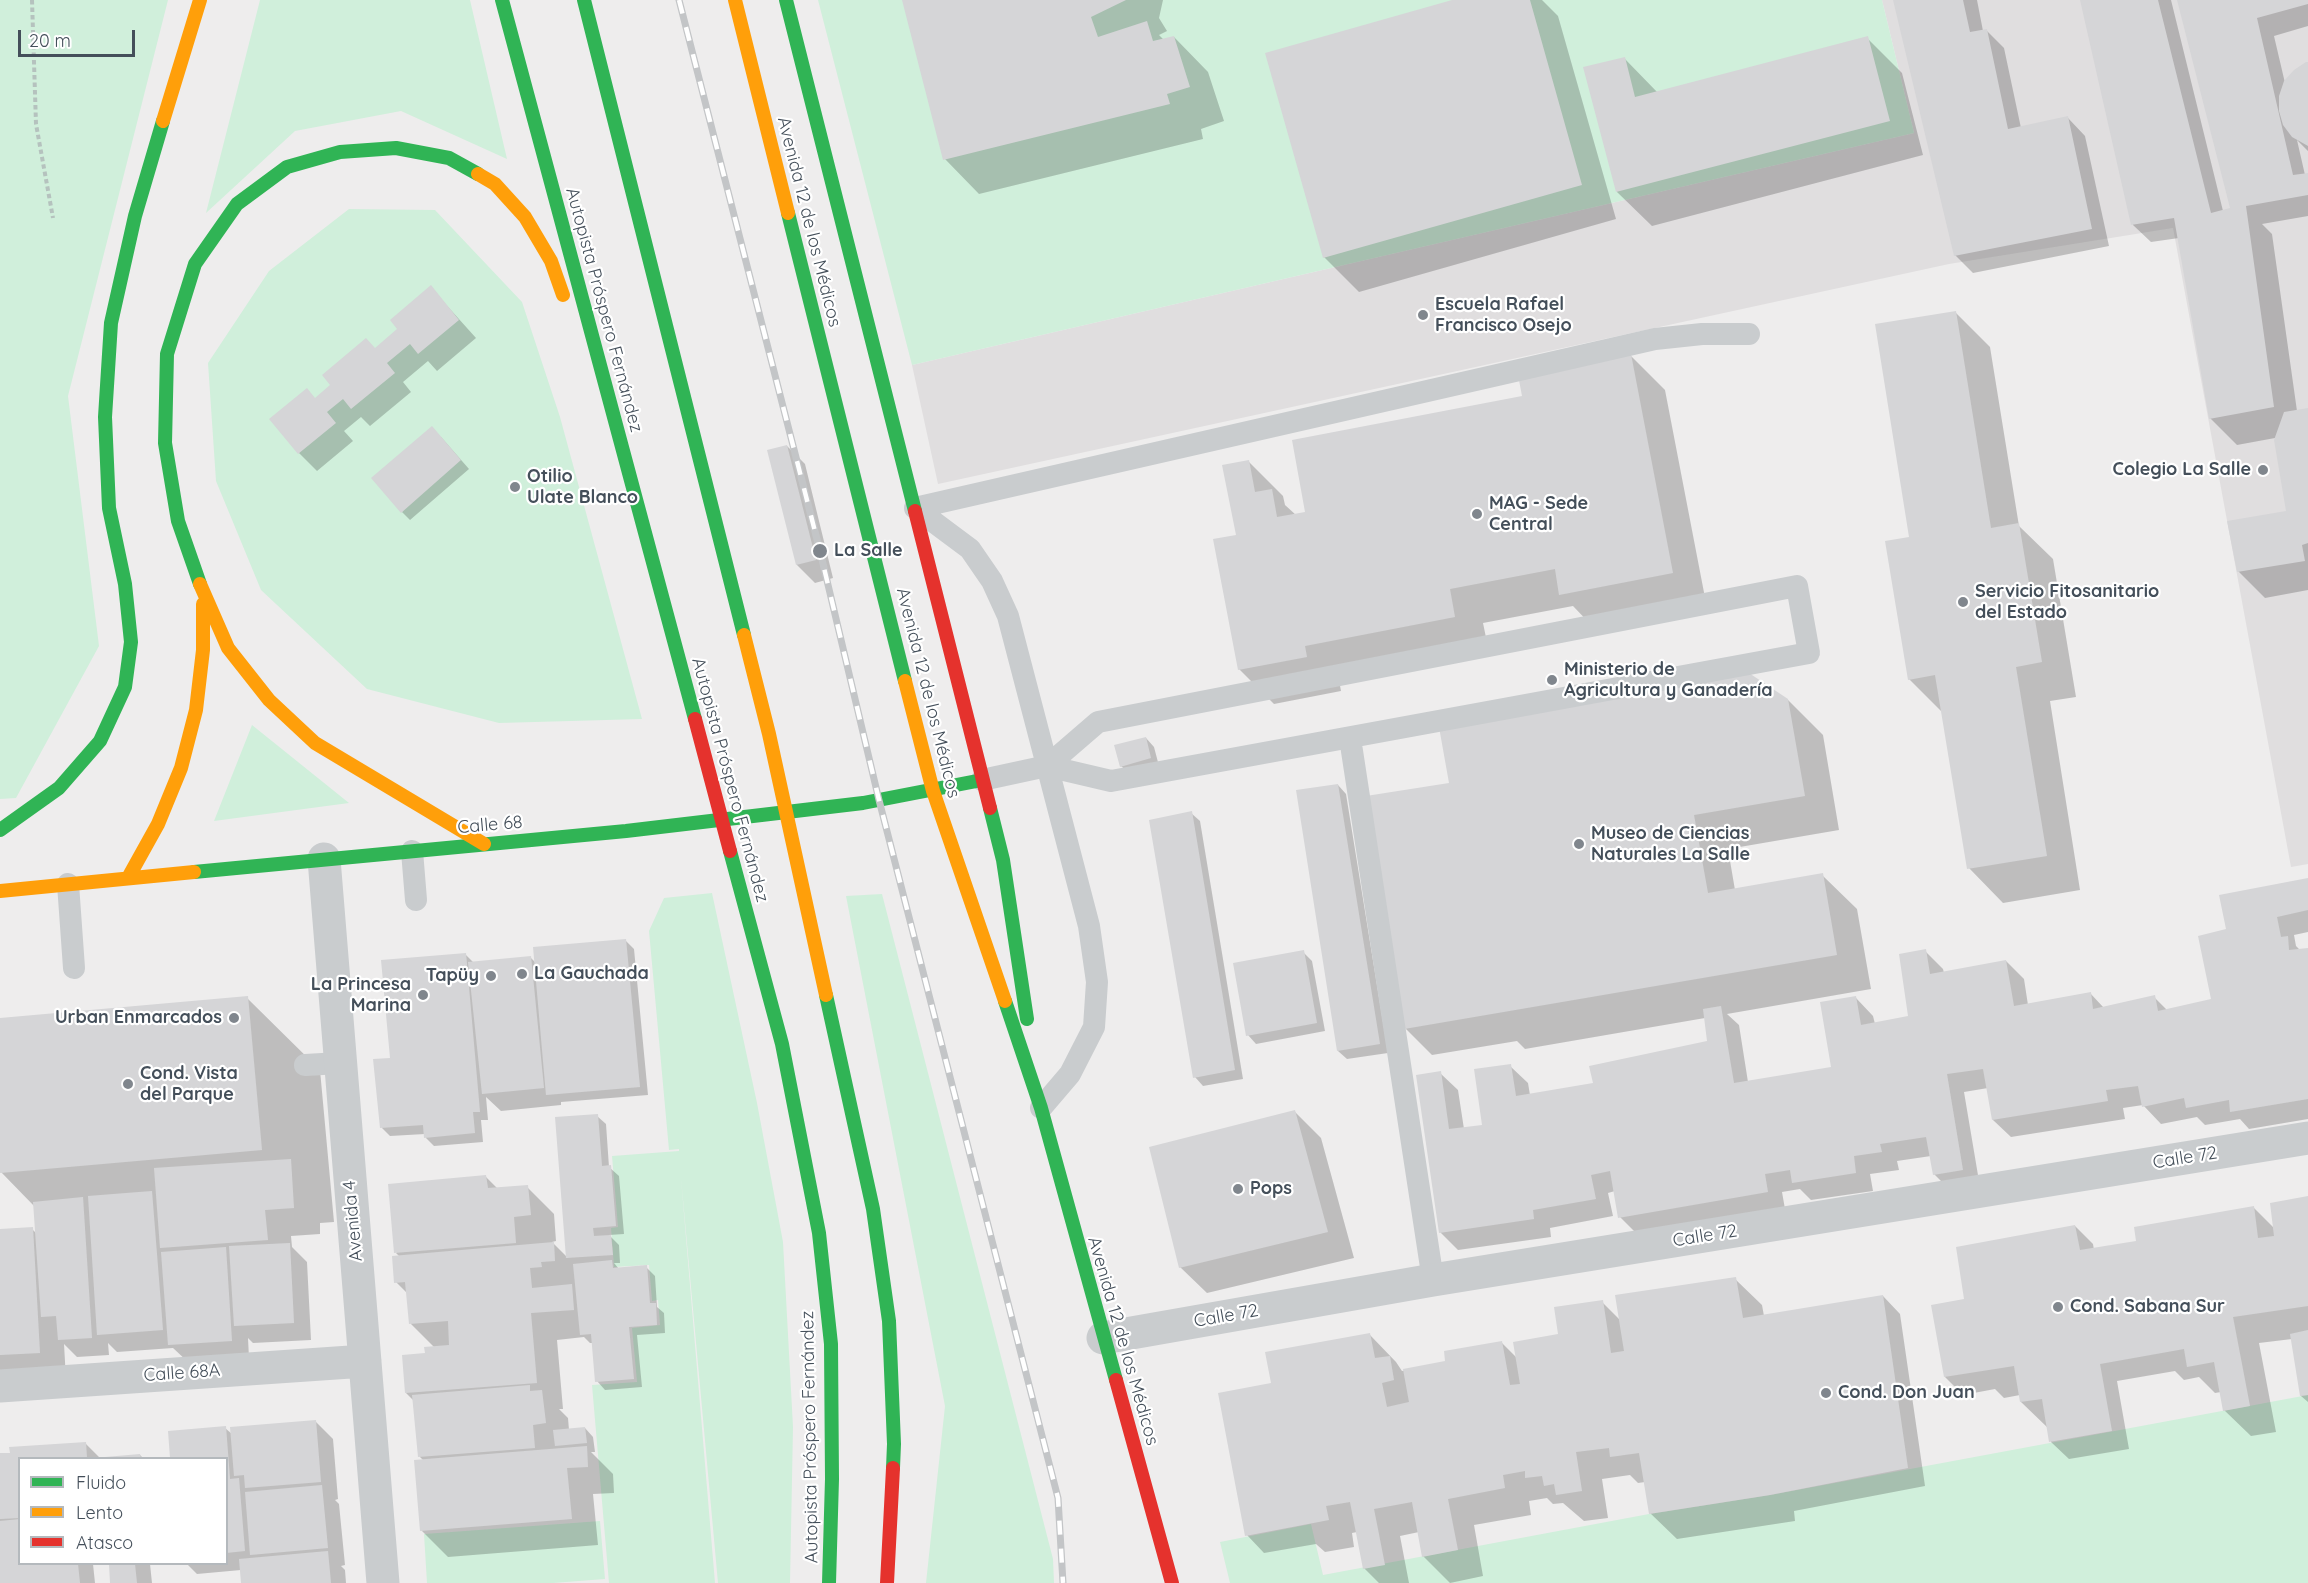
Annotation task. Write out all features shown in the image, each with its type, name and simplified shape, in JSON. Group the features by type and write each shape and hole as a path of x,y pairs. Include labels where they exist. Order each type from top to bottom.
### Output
{"main road":[{"path":"0,830 59,788 94,749 125,687 131,642 125,584 109,508 105,417 111,323 135,216 200,0"},
{"name":"Autopista Próspero Fernández","path":"502,0 782,1044 819,1233 831,1344 832,1479 829,1583"},
{"path":"584,0 769,734 873,1209 889,1321 894,1444 887,1583"},
{"name":"Avenida 12 de los Médicos","path":"735,0 933,791 1041,1108 1172,1583"},
{"name":"Avenida 12 de los Médicos","path":"786,0 1003,860 1041,1108"},
{"path":"484,844 315,743 269,700 228,648 202,591 178,521 165,443 167,354 195,264 237,204 287,167 340,152 396,148 449,158 495,184 525,217 551,261 567,304"},
{"path":"578,337 640,510"},
{"path":"128,878 158,824 181,768 196,710 203,650 202,591"},
{"name":"Calle 68","path":"0,891 626,831 863,803 982,780"},
{"path":"933,791 951,800"},
{"path":"981,826 1003,860"}],"street":[{"name":"Avenida 4","path":"324,859 383,1583"},
{"name":"Calle 72","path":"1103,1338 1433,1280 2308,1138"},
{"name":"Calle 68A","path":"0,1386 365,1361"}],"lane":[{"path":"915,508 1655,339 1702,334 1749,334"},
{"path":"915,508 970,549 992,581 1008,616 1089,926 1097,982 1094,1027 1070,1074 1041,1108"},
{"path":"982,780 1047,766 1111,781 1809,653 1797,586 1098,722 1047,766"},
{"path":"1350,738 1433,1280"},
{"path":"412,851 416,900"},
{"path":"68,884 74,968"},
{"path":"305,1065 340,1063"}],"path":[{"path":"32,0 36,124 53,218"}],"shaded area":[{"path":"1882,0 2308,0 2308,864 2291,867 2173,228 1949,264 938,484 912,365 1914,133"}],"green space":[{"path":"0,0 168,0 68,396 99,646 16,798 0,799"},
{"path":"260,0 470,0 507,159 401,111 295,131 206,213"},
{"path":"818,0 1882,0 1914,133 912,365"},
{"path":"349,209 435,210 522,302 560,417 642,719 499,723 367,689 261,590 216,481 208,363 269,271"},
{"path":"252,725 349,803 214,821"},
{"path":"712,893 757,1103 783,1242 793,1427 790,1583 718,1583 681,1178 715,1583 609,1583 592,1385 637,1382 632,1328 660,1325 658,1300 652,1301 649,1265 614,1267 611,1228 618,1227 612,1156 679,1151 679,1149 669,1150 649,931 664,898"},
{"path":"882,894 1053,1559 1054,1583 926,1583 945,1406 846,896"},
{"path":"2308,1395 2308,1583 1230,1583 1220,1542 1311,1524 1323,1575"},
{"path":"600,1521 605,1579 553,1583 427,1583 424,1534"}],"building":[{"path":"902,0 1126,0 1091,17 1098,37 1147,21 1153,41 1174,36 1190,87 1167,94 1170,104 943,160"},
{"path":"1452,0 1530,0 1582,185 1323,258 1265,53"},
{"path":"1893,0 1963,0 1970,32 1987,29 2008,129 2068,116 2092,229 1954,256"},
{"path":"2080,0 2158,0 2211,213 2230,208 2177,0 2308,0 2308,4 2257,18 2293,175 2308,173 2308,195 2246,206 2274,407 2209,419 2174,218 2131,225"},
{"path":"1868,36 1890,121 1616,192 1583,67 1625,57 1635,97"},
{"path":"2308,62 2308,146 2292,137 2283,125 2279,111 2279,96 2284,81"},
{"path":"431,285 459,320 418,354 410,344 387,363 395,373 351,409 343,399 327,412 336,423 298,454 269,419 307,388 315,398 330,385 322,375 366,338 375,348 397,329 390,320"},
{"name":"Servicio Fitosanitario del Estado","path":"1956,311 1991,528 2019,523 2042,662 2016,667 2047,856 1967,869 1935,675 1908,680 1885,541 1909,537 1875,324"},
{"name":"MAG - Sede Central","path":"1631,354 1673,573 1559,595 1555,569 1450,589 1455,617 1305,646 1307,657 1238,670 1213,539 1236,535 1222,465 1249,460 1255,492 1272,489 1277,517 1305,512 1292,440 1522,396 1518,375"},
{"path":"2308,408 2308,543 2302,545 2305,561 2237,572 2227,521 2286,511 2274,440 2284,412"},
{"path":"432,426 461,460 401,513 371,478"},
{"path":"787,445 816,560 796,565 767,450"},
{"name":"Museo de Ciencias Naturales La Salle","path":"1749,673 1788,699 1805,796 1694,815 1708,893 1823,873 1837,955 1404,1029 1366,796 1449,783 1439,727"},
{"path":"1146,737 1151,758 1120,767 1114,745"},
{"path":"1338,784 1380,1044 1337,1051 1296,790"},
{"path":"1192,811 1235,1070 1193,1078 1149,820"},
{"path":"2308,878 2308,910 2277,917 2281,937 2288,936 2289,950 2308,948 2308,1099 2230,1112 2229,1100 2186,1108 2184,1098 2142,1107 2138,1086 2106,1090 2108,1101 1992,1120 1983,1069 1947,1074 1963,1170 1933,1175 1926,1137 1880,1144 1882,1152 1854,1156 1856,1173 1792,1183 1790,1170 1765,1174 1768,1192 1618,1218 1610,1171 1591,1175 1596,1199 1533,1210 1534,1219 1439,1233 1416,1075 1441,1071 1449,1129 1482,1125 1474,1069 1511,1064 1516,1096 1593,1083 1589,1066 1707,1041 1703,1009 1721,1006 1734,1083 1831,1067 1820,1002 1856,996 1861,1025 1908,1016 1899,954 1926,949 1930,974 2006,960 2014,1006 2091,992 2093,1009 2155,995 2158,1011 2211,999 2198,936 2226,929 2219,895"},
{"path":"626,939 640,1087 546,1095 533,947"},
{"path":"1304,950 1317,1023 1246,1036 1233,963"},
{"path":"466,953 480,1112 473,1112 475,1133 424,1138 423,1125 380,1128 373,1059 390,1058 381,960"},
{"path":"531,956 544,1088 482,1094 468,962"},
{"name":"Cond. Vista del Parque","path":"248,996 262,1150 0,1173 0,1018"},
{"name":"Pops","path":"1295,1110 1328,1232 1179,1268 1149,1147"},
{"path":"598,1114 602,1166 611,1165 616,1226 593,1228 594,1236 611,1235 613,1255 566,1258 555,1117"},
{"path":"291,1159 294,1208 265,1210 268,1240 160,1248 154,1168"},
{"path":"486,1175 488,1188 528,1185 531,1215 514,1217 516,1243 394,1253 388,1184"},
{"path":"152,1191 163,1330 97,1335 88,1196"},
{"path":"2308,1196 2308,1306 2233,1317 2250,1406 2223,1411 2214,1362 2187,1367 2184,1349 2100,1364 2112,1431 2049,1442 2042,1399 2020,1402 2014,1366 1944,1377 1931,1305 1964,1299 1956,1247 2075,1225 2080,1250 2136,1241 2134,1227 2254,1206 2258,1238 2274,1236 2270,1203"},
{"path":"83,1197 92,1338 58,1340 56,1316 41,1317 33,1202"},
{"path":"33,1227 40,1353 0,1355 0,1229"},
{"path":"554,1242 555,1261 541,1262 542,1267 530,1268 532,1288 572,1284 574,1310 531,1313 537,1383 405,1393 402,1355 425,1353 424,1347 449,1345 448,1321 409,1324 405,1282 394,1283 392,1256"},
{"path":"290,1243 294,1323 234,1326 229,1246"},
{"path":"226,1247 232,1341 168,1345 161,1252"},
{"path":"612,1260 613,1268 647,1265 650,1303 656,1303 657,1325 629,1327 634,1379 595,1382 591,1334 580,1335 573,1264"},
{"path":"1736,1277 1743,1318 1883,1295 1908,1468 1770,1495 1649,1514 1639,1453 1610,1457 1609,1448 1576,1452 1582,1491 1556,1495 1554,1484 1544,1486 1542,1476 1525,1478 1525,1471 1503,1475 1505,1488 1448,1499 1458,1550 1422,1557 1412,1502 1374,1509 1385,1565 1363,1569 1350,1502 1326,1506 1329,1520 1245,1536 1218,1393 1271,1383 1265,1352 1370,1333 1375,1358 1390,1356 1394,1380 1382,1383 1387,1407 1409,1402 1403,1369 1445,1361 1444,1351 1502,1341 1510,1385 1520,1384 1513,1342 1558,1334 1554,1307 1603,1300 1611,1353 1624,1351 1615,1295"},
{"path":"2308,1330 2308,1395 2300,1396 2290,1334"},
{"path":"530,1385 530,1391 542,1390 546,1423 533,1425 535,1448 418,1457 412,1395"},
{"path":"316,1420 321,1482 245,1488 244,1475 234,1476 230,1427"},
{"path":"226,1426 230,1479 239,1478 245,1551 228,1553 228,1457 170,1457 168,1431"},
{"path":"585,1427 587,1443 555,1446 553,1430"},
{"path":"86,1442 87,1457 18,1457 18,1518 0,1519 0,1453 10,1453 9,1447"},
{"path":"587,1446 588,1467 567,1468 572,1519 420,1531 414,1460"},
{"path":"140,1454 141,1457 105,1457"},
{"path":"322,1485 328,1548 250,1555 245,1492"},
{"path":"18,1519 18,1565 78,1565 80,1583 0,1583 0,1521"},
{"path":"328,1551 331,1583 241,1583 239,1559"},
{"path":"109,1565 135,1565 137,1583 110,1583"}],"railway":[{"path":"679,0 820,551 879,800 1058,1498 1063,1583"}],"traffic: fast":[{"path":"502,0 695,719"},
{"path":"584,0 744,635"},
{"path":"786,0 915,511"},
{"path":"0,830 59,788 100,741 125,687 131,642 125,584 109,508 105,417 111,323 135,216 163,121"},
{"path":"200,584 178,521 165,443 167,354 195,264 237,204 287,167 340,152 396,148 449,158 478,174"},
{"path":"788,213 905,681"},
{"path":"194,872 626,831 863,803 982,780"},
{"path":"990,808 1003,860 1027,1019"},
{"path":"730,851 782,1044 819,1233 831,1344 832,1479 829,1583"},
{"path":"826,995 873,1209 889,1321 893,1468"},
{"path":"1005,1001 1041,1108 1116,1380"}],"traffic: slow":[{"path":"163,121 200,0"},
{"path":"735,0 788,213"},
{"path":"478,174 495,184 525,217 551,261 563,295"},
{"path":"200,584 228,648 269,700 315,743 484,844"},
{"path":"128,878 158,824 181,768 196,710 203,650 203,604"},
{"path":"744,635 769,734 826,995"},
{"path":"905,681 933,791 1005,1001"},
{"path":"0,891 194,872"}],"traffic: jam":[{"path":"915,511 990,808"},
{"path":"695,719 730,851"},
{"path":"1116,1380 1172,1583"},
{"path":"887,1583 893,1468"}],"place":[{"name":"Escuela Rafael Francisco Osejo","path":"1423,315"},
{"name":"Colegio La Salle","path":"2263,470"},
{"name":"Otilio Ulate Blanco","path":"515,487"},
{"name":"MAG - Sede Central","path":"1477,514"},
{"name":"La Salle","path":"820,551"},
{"name":"Servicio Fitosanitario del Estado","path":"1963,602"},
{"name":"Ministerio de Agricultura y Ganadería","path":"1552,680"},
{"name":"Museo de Ciencias Naturales La Salle","path":"1579,844"},
{"name":"La Gauchada","path":"522,974"},
{"name":"Tapüy","path":"491,976"},
{"name":"La Princesa Marina","path":"423,995"},
{"name":"Urban Enmarcados","path":"234,1018"},
{"name":"Cond. Vista del Parque","path":"128,1084"},
{"name":"Pops","path":"1238,1189"},
{"name":"Cond. Sabana Sur","path":"2058,1307"},
{"name":"Cond. Don Juan","path":"1826,1393"}]}
